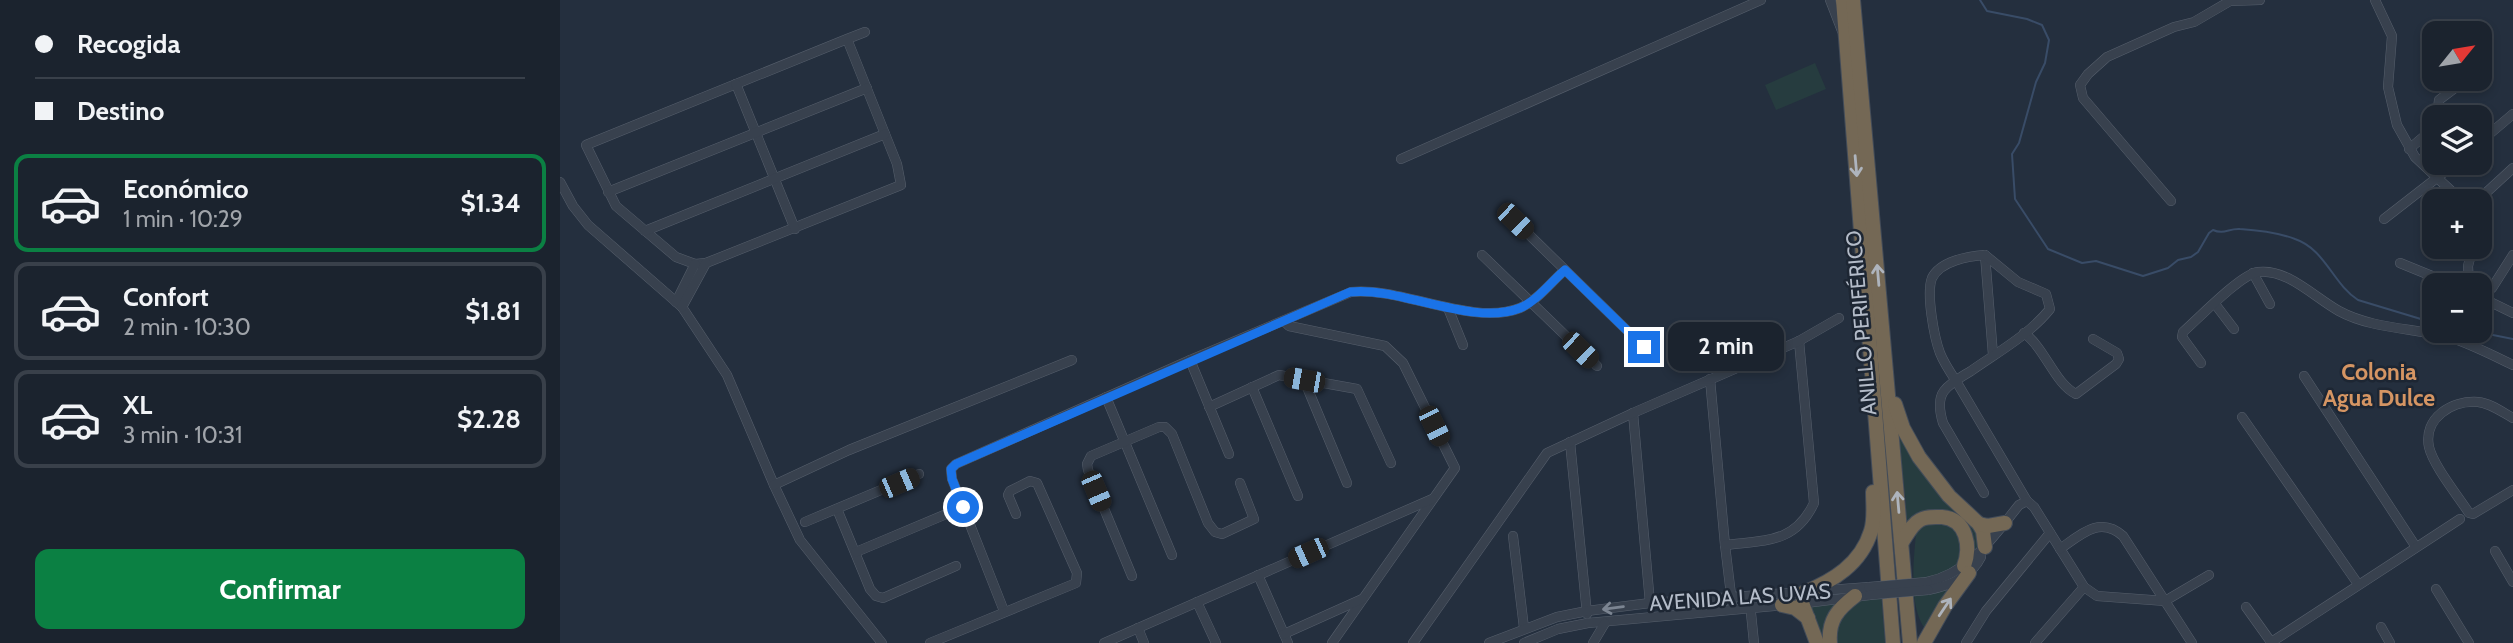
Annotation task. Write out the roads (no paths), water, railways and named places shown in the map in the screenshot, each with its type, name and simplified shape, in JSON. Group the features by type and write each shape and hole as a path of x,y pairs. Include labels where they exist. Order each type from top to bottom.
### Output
{"highway":[{"name":"ANILLO PERIFÉRICO","path":"1843,0 1893,643"},
{"name":"ANILLO PERIFÉRICO","path":"1853,0 1910,643"},
{"path":"1887,380 1903,428 1919,457 1949,496 1979,524 1985,547"},
{"path":"1817,643 1802,598 1838,576 1857,557 1868,539 1873,521 1877,421"},
{"path":"1902,542 1920,520 1933,517 1948,518 1958,524 1965,533 1968,544 1966,570 1924,643"},
{"path":"1979,524 1988,526 2005,523"},
{"path":"1830,643 1832,622 1837,612 1864,592"},
{"path":"1885,643 1889,602"},
{"path":"1782,605 1795,608 1808,618"}],"street":[{"path":"1401,159 1761,0"},
{"path":"1830,0 1846,42"},
{"path":"2171,201 2083,98 2080,85 2107,57 2174,27 2194,22 2229,1 2260,0"},
{"path":"2375,0 2392,36 2388,87 2390,103 2409,149 2450,189"},
{"path":"847,39 897,164 901,186 706,263 695,264 676,257 616,206 586,145 847,39 865,32"},
{"path":"736,84 795,229"},
{"path":"608,192 867,88"},
{"path":"2438,105 2452,91"},
{"path":"2492,132 2513,114"},
{"path":"645,231 885,134"},
{"path":"2409,149 2422,138"},
{"path":"2490,189 2513,168"},
{"path":"2384,219 2440,175"},
{"path":"560,182 573,206 588,225 679,304 726,375 800,540 881,642"},
{"path":"1515,221 1644,347"},
{"path":"1482,255 1597,366"},
{"path":"1985,255 1993,355"},
{"path":"1984,494 1940,413 1943,392 1956,381 2039,323 2050,309 2046,294 2018,282 1985,255 1957,260 1938,270 1931,279 1934,333 1940,354 1956,381 2027,501 2034,507 2084,587 2097,596 2165,601 2209,575"},
{"path":"2492,288 2513,255"},
{"path":"679,304 706,263"},
{"path":"2400,263 2425,273"},
{"path":"679,304 695,264"},
{"path":"1004,611 952,479 951,469 956,464 1350,292 1365,290 1448,308 1500,312 1520,308 1531,302 1565,270"},
{"path":"2201,363 2182,337 2183,332 2253,273 2262,271 2283,277 2340,312 2363,320 2448,337 2513,365"},
{"path":"2253,273 2270,304"},
{"path":"2492,303 2513,313"},
{"path":"2215,304 2234,329"},
{"path":"1448,308 1463,345"},
{"path":"1413,643 1548,453 1633,412 1799,341 1839,318"},
{"path":"1284,321 1289,326 1385,346 1398,356 1455,468 1332,643"},
{"path":"2024,333 2033,339 2060,379 2076,394 2119,359 2117,353 2093,339"},
{"path":"1725,545 1784,536 1798,528 1808,517 1814,503 1799,341"},
{"path":"774,485 849,450 1072,360"},
{"path":"1189,360 1229,454"},
{"path":"1209,407 1279,375 1357,390 1391,463"},
{"path":"2304,376 2416,547"},
{"path":"1710,379 1733,610"},
{"path":"1304,380 1347,483"},
{"path":"1252,387 1298,496"},
{"path":"1106,397 1172,555"},
{"path":"2513,418 2480,402 2466,402 2437,415 2428,436 2433,457 2469,513 2473,514 2513,489"},
{"path":"1633,412 1650,603"},
{"path":"2242,417 2358,584"},
{"path":"1132,576 1088,470 1087,464 1091,456 1158,427 1165,428 1172,434 1208,523 1214,532 1222,534 1254,519 1240,483"},
{"path":"1570,442 1588,623"},
{"path":"805,522 919,474"},
{"path":"930,643 1076,583 1077,573 1037,483 1030,481 1010,491 1008,495 1016,514"},
{"path":"1104,643 1434,498"},
{"name":"AVENIDA LAS UVAS","path":"1489,643 1557,617 1587,611 1650,603 1750,596 1802,598 1954,582 2019,505 2027,501"},
{"path":"856,552 963,507"},
{"path":"837,509 870,589 876,596 883,598 956,566"},
{"path":"2245,607 2271,643 2460,519"},
{"path":"2060,549 2092,527 2105,526 2115,529 2123,536 2192,643"},
{"path":"1966,643 1986,611 2050,533"},
{"path":"1513,536 1524,628"},
{"path":"2494,551 2513,582"},
{"path":"1258,575 1286,639 1363,598"},
{"path":"2035,643 2084,587"},
{"path":"2436,589 2469,643"},
{"path":"1750,596 1754,643"},
{"name":"AVENIDA LAS UVAS","path":"1524,643 1558,629 1588,623 1782,605 1802,598"},
{"path":"1197,602 1216,643"},
{"path":"1593,643 1605,623"},
{"path":"1138,628 1144,643"},
{"path":"2381,628 2390,643"}],"waterway":[{"path":"1980,0 1987,11 2027,19 2042,25 2049,40 2045,63 2036,82 2019,143 2012,154 2015,199 2048,249 2082,263 2096,261 2143,276 2191,257 2198,252 2213,230 2220,232 2240,229 2275,233 2295,239 2314,250 2349,293 2358,300 2422,319"},
{"path":"2492,335 2513,339"}],"district":[{"name":"Colonia Agua Dulce","path":"2379,385"}]}
